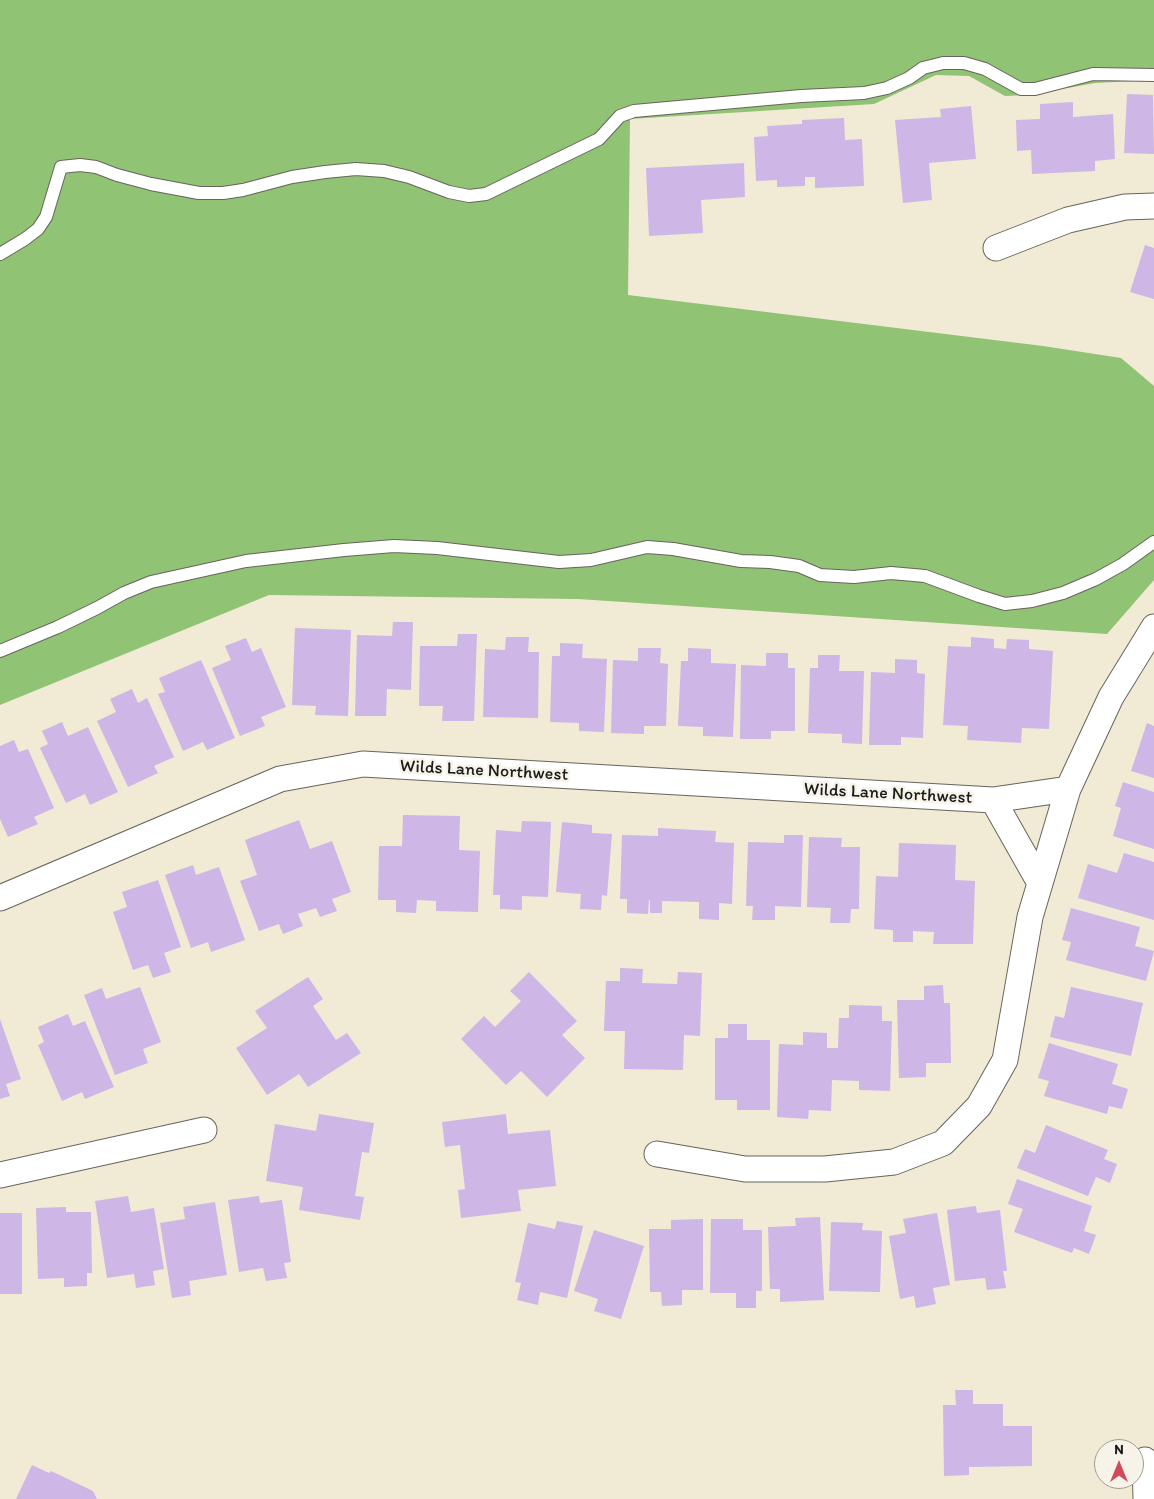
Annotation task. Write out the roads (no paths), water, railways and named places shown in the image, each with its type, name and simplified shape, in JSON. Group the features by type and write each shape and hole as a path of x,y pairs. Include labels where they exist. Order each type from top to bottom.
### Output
{"street":[{"path":"996,248 1068,220 1126,207 1154,206"},
{"path":"657,1154 745,1169 825,1169 894,1162 943,1143 979,1106 1005,1060 1030,917 1068,789 1111,697 1154,627"},
{"name":"Wilds Lane Northwest","path":"0,898 280,778 363,764 993,800 1068,789"},
{"name":"Wilds Lane Northwest","path":"993,800 1040,883"},
{"path":"0,1175 204,1130"},
{"path":"1145,1460 1146,1499"}],"lane":[{"path":"0,254 25,239 38,228 46,217 61,167 80,165 96,167 150,184 200,193 243,190 292,177 356,169 384,171 409,177 449,192 468,196 486,194 599,139 620,116 634,111 801,96 864,93 887,88 909,78 923,68 943,63 964,63 985,69 1022,89 1035,89 1093,74 1154,75"},
{"path":"0,651 58,627 124,593 151,582 246,561 344,550 394,546 437,548 559,562 592,560 646,547 673,549 741,562 770,562 799,566 820,575 854,577 891,573 926,576 1005,604 1032,601 1063,593 1096,579 1123,564 1154,542"}]}
